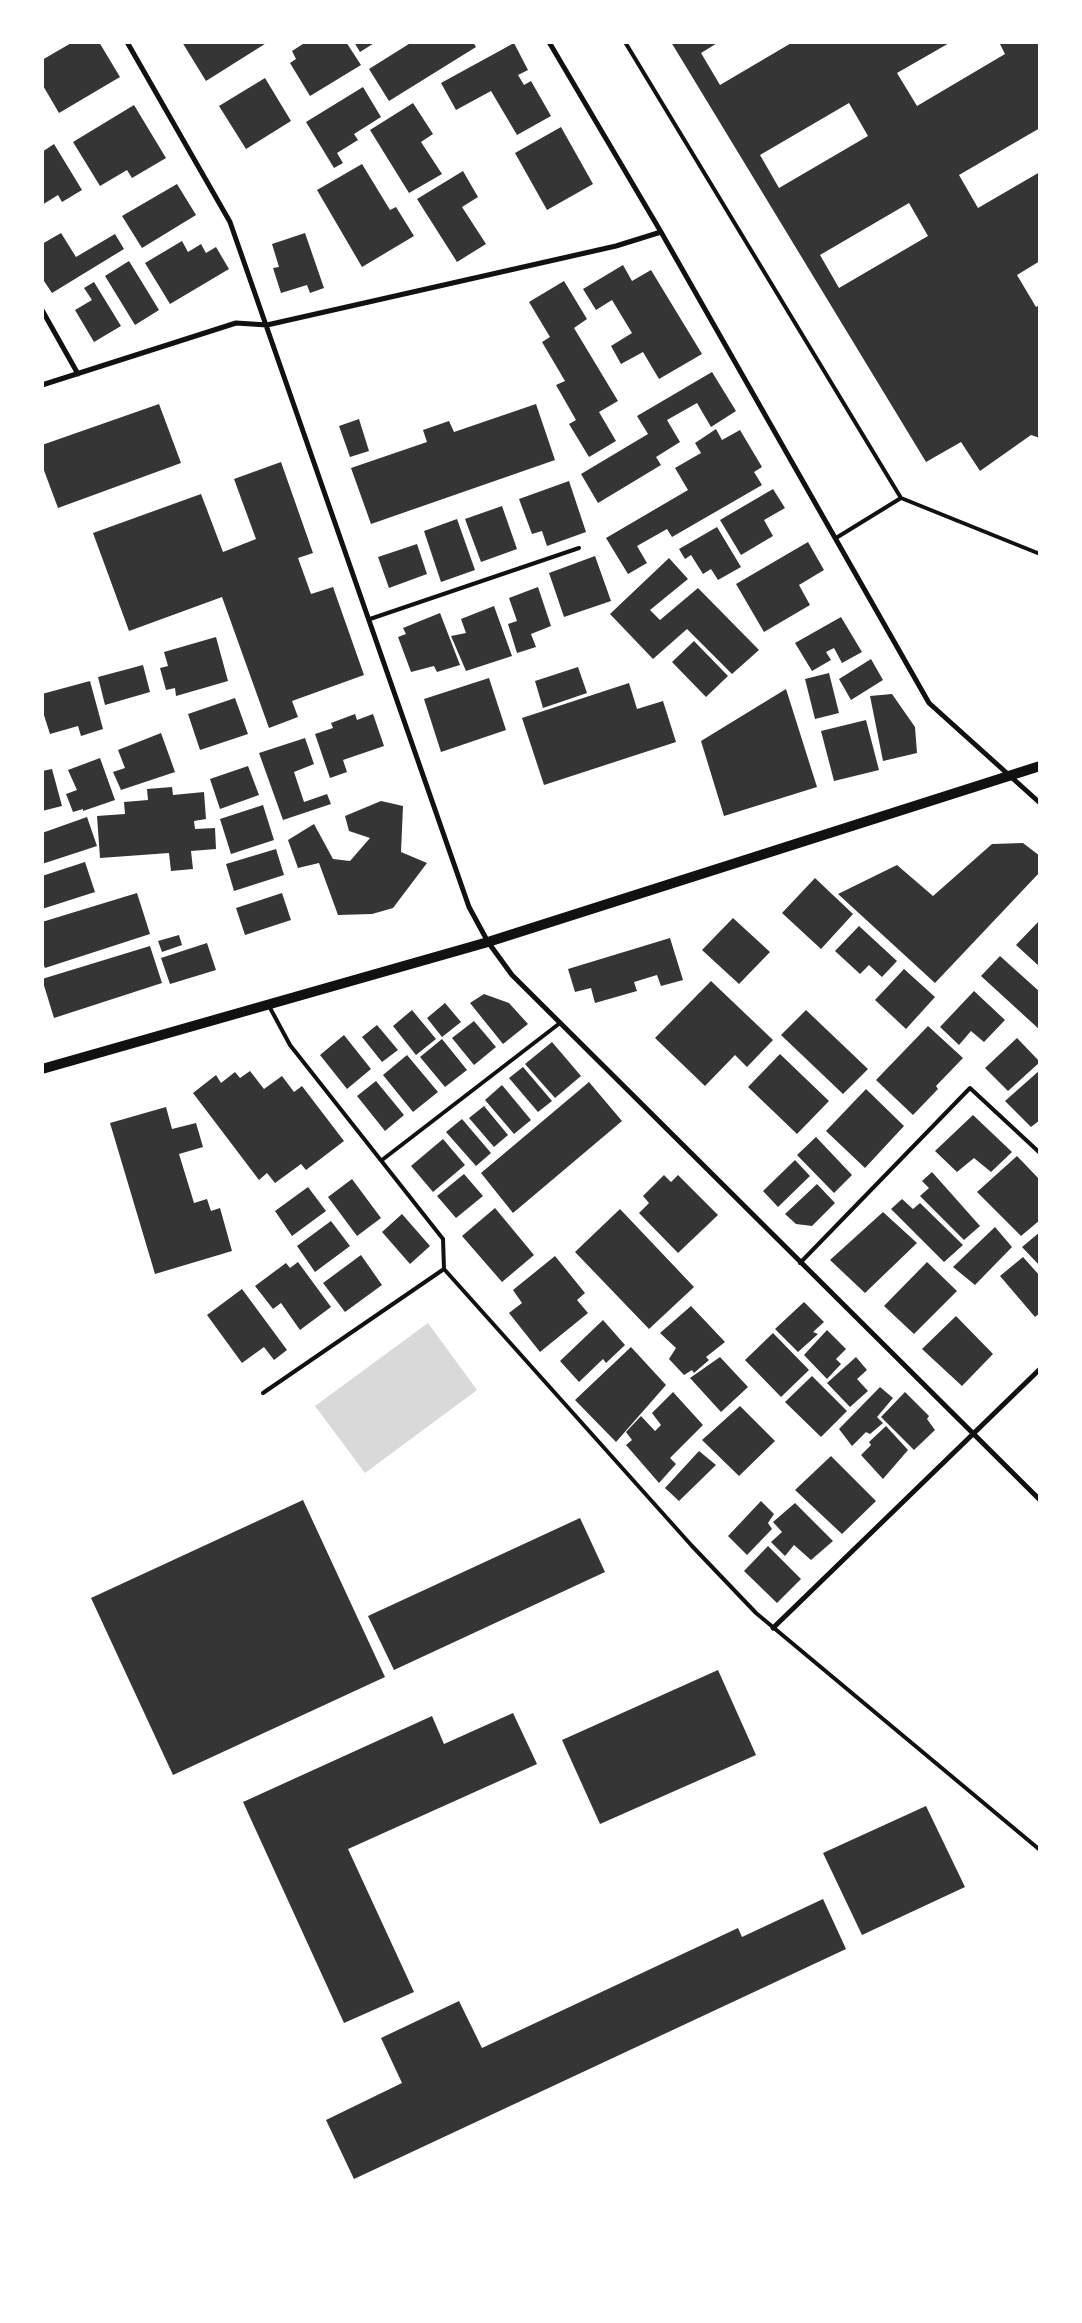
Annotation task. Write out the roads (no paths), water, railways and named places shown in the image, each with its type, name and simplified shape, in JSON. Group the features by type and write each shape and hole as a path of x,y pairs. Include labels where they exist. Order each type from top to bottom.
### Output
{"main road":[{"path":"42,1069 488,942 1040,766"}],"street":[{"path":"127,42 230,222 469,907 488,942 512,975 1040,1500"},
{"path":"549,42 661,232 929,703 1040,803"},
{"path":"42,385 236,323 267,325 616,246 661,232"},
{"path":"42,310 78,374"},
{"path":"773,1628 1040,1369"}],"lane":[{"path":"625,42 901,498 1040,554"},
{"path":"836,538 901,498"},
{"path":"370,619 579,548"},
{"path":"267,1004 290,1045 443,1239 444,1269 692,1546 773,1628 1040,1850"},
{"path":"382,1160 560,1023"},
{"path":"800,1263 970,1088 1040,1153"},
{"path":"262,1393 444,1269"}]}
